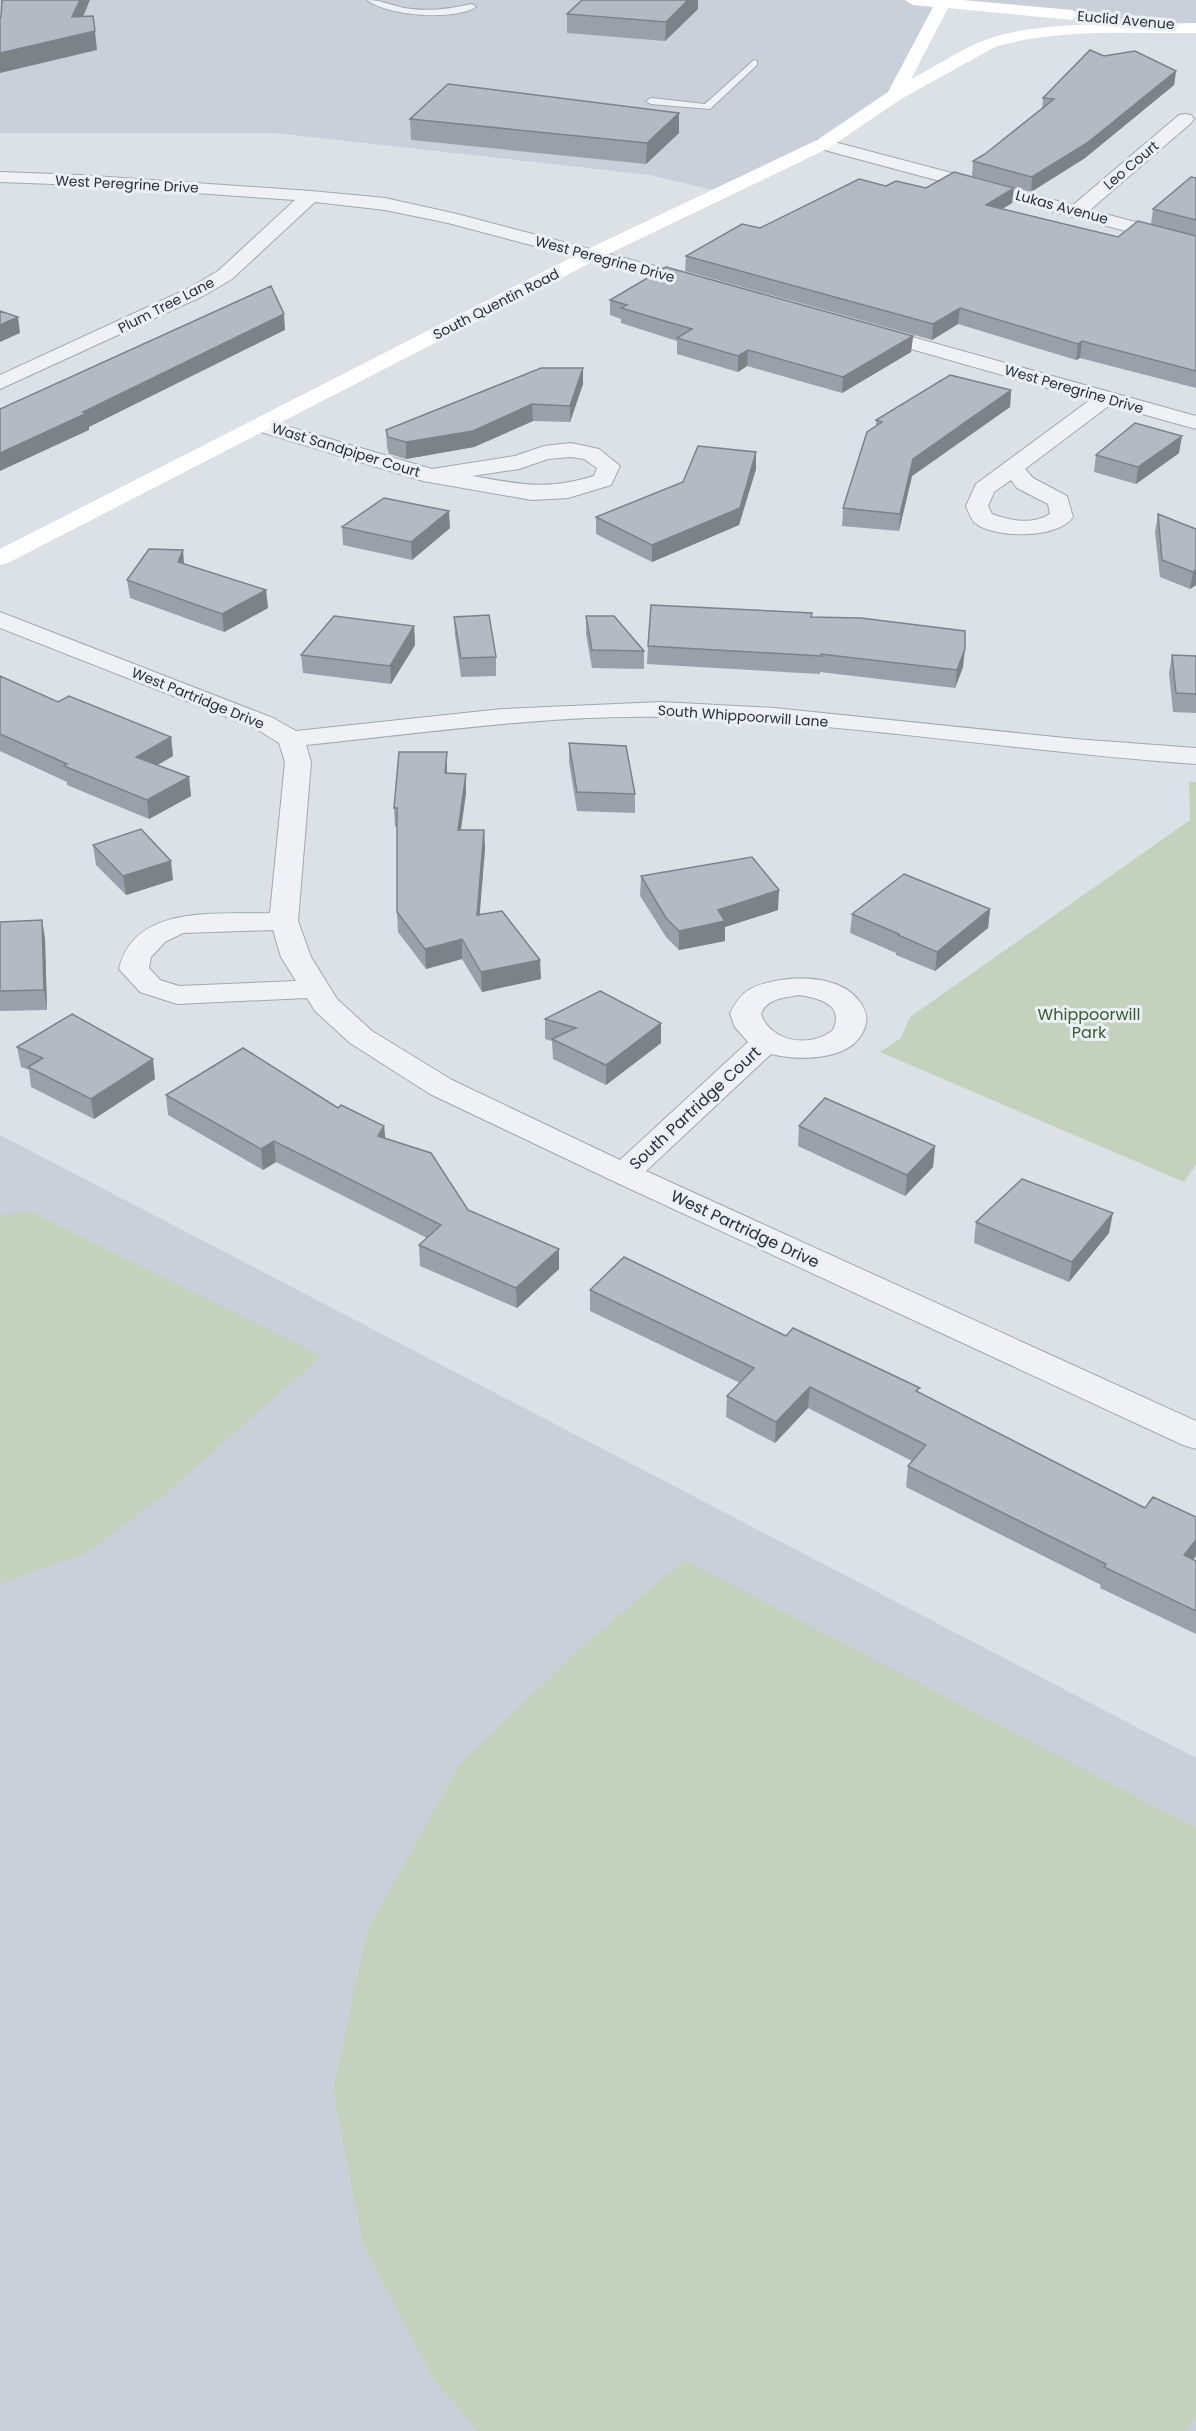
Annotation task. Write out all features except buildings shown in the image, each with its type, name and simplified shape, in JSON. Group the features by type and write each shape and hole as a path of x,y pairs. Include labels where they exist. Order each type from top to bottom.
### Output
{"main road":[{"name":"Euclid Avenue","path":"913,0 944,1 1196,27"},
{"name":"South Quentin Road","path":"0,558 593,254 823,144 895,95 944,1"},
{"path":"895,95 982,47 1009,38 1064,30 1196,27"}],"street":[{"name":"Leo Court","path":"1077,212 1183,111"},
{"name":"Lukas Avenue","path":"823,144 1196,244"},
{"name":"West Peregrine Drive","path":"0,177 80,180 311,196 385,204 593,254 713,288"},
{"name":"Plum Tree Lane","path":"0,383 196,292 225,275 311,196"},
{"name":"West Peregrine Drive","path":"852,327 1196,423"},
{"path":"1013,468 1106,398"},
{"name":"Wast Sandpiper Court","path":"262,425 431,476 532,493 568,491 603,480 609,466 591,454 571,450 544,453 519,462 431,476"},
{"name":"West Partridge Drive","path":"0,619 264,723 291,739 298,762 284,921 296,957 326,1005 361,1037 441,1087 624,1174 1196,1436"},
{"name":"South Whippoorwill Lane","path":"291,739 552,712 714,711 1196,756"},
{"path":"284,921 177,925 155,936 137,955 134,969 150,986 177,995 316,989"},
{"name":"South Partridge Court","path":"624,1174 766,1042"}],"lane":[{"path":"364,0 402,2"},
{"path":"371,0 394,10 419,13 439,14 475,8 446,5"},
{"path":"651,101 708,107 754,63"}],"shaded area":[{"path":"0,0 1196,0 1196,26 943,3 895,95 823,144 721,192 650,175 275,133 0,133"},
{"path":"0,1135 1196,1758 1196,2431 0,2431"}],"green space":[{"name":"Whippoorwill Park","path":"1189,782 1196,782 1196,1164 1184,1182 880,1052 901,1038 910,1017 1190,820"},
{"path":"30,1211 322,1356 163,1496 88,1552 0,1584 0,1216"},
{"path":"685,1560 1196,1828 1196,2416 1187,2431 478,2431 434,2380 363,2244 333,2091 367,1931 460,1764 580,1648"}]}
